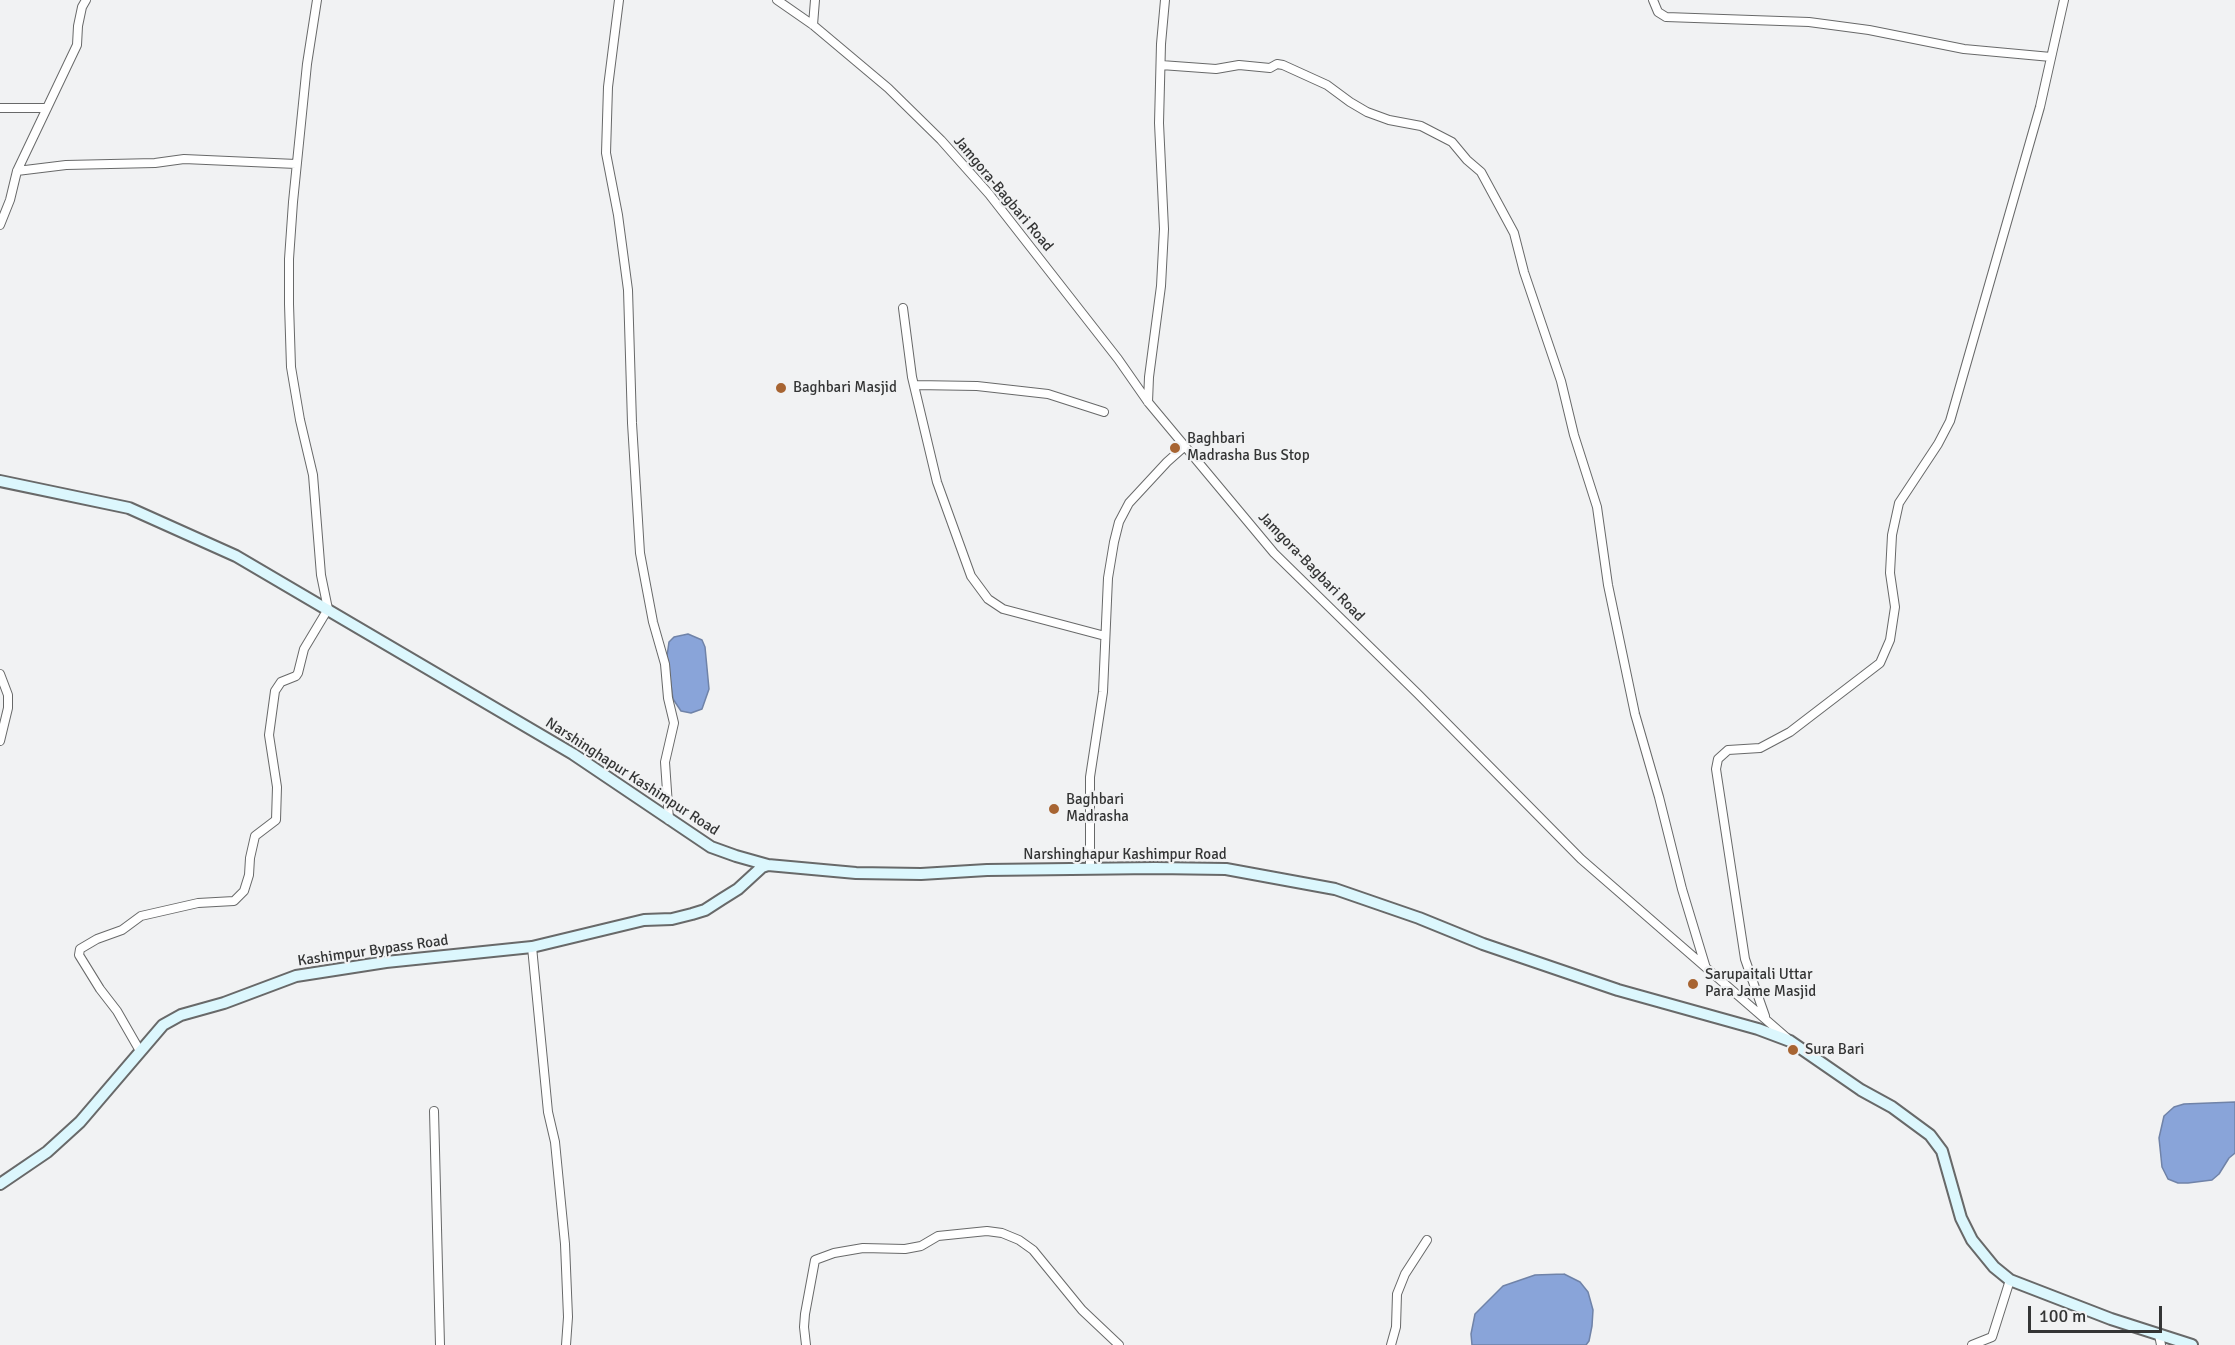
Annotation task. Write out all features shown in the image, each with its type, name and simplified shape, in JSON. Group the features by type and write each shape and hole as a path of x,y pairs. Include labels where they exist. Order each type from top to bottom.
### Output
{"main road":[{"name":"Narshinghapur Kashimpur Road","path":"0,481 129,508 236,556 573,754 711,847 768,865 856,873 921,874 987,870 1226,869 1335,889 1607,987 1747,1026 1790,1041 1861,1090 1892,1107 1930,1135 1942,1151 1961,1218 1972,1239 1994,1267 2010,1280 2160,1340 2192,1345"},
{"name":"Kashimpur Bypass Road","path":"0,1184 47,1152 80,1122 163,1025 182,1015 224,1003 296,976 386,962 532,947 644,920 672,919 692,915 714,905 738,889 762,867 768,865"}],"street":[{"path":"0,225 10,200 17,171 77,45 82,6 86,0"},
{"path":"140,1051 117,1011 100,990 79,954 80,949 97,939 122,930 141,916 198,903 234,901 244,891 255,836 276,820 277,787 269,735 275,691 281,682 298,673 304,649 328,609 321,575 314,475 300,420 291,367 289,259 296,164 317,0"},
{"path":"619,0 608,87 606,153 618,215 628,290 640,553 652,622 665,664 668,698 674,723 665,762 669,820"},
{"name":"Jamgora-Bagbari Road","path":"777,0 813,25 888,88 941,140 988,194 1118,359 1148,402 1274,553 1418,694 1581,860 1790,1041"},
{"path":"813,25 815,0"},
{"path":"1148,402 1161,286 1164,229 1159,123 1166,0"},
{"path":"1653,0 1658,12 1666,17 1809,22 1869,30 1964,49 2051,57"},
{"path":"1766,1018 1745,959 1716,769 1718,759 1728,750 1760,748 1790,732 1880,663 1894,624 1895,607 1890,573 1892,535 1899,503 1938,444 1950,421 2040,107 2064,0"},
{"path":"1161,66 1215,69 1239,65 1270,68 1277,64 1283,65 1327,85 1367,112 1389,120 1421,126 1452,142 1481,172 1514,233 1524,272 1561,381 1574,435 1597,507 1608,585 1635,714 1705,967"},
{"path":"0,108 47,108"},
{"path":"17,171 66,165 155,163 184,159 296,164"},
{"path":"903,308 915,385 936,482 971,576 988,599 1003,609 1104,636"},
{"path":"915,385 977,386 1048,394 1104,412"},
{"path":"1090,869 1090,777 1102,692 1108,578 1119,522 1136,495 1185,446"},
{"path":"0,674 8,695 8,708 0,741"},
{"path":"532,947 548,1112 555,1142 565,1244 568,1317 566,1345"},
{"path":"434,1111 440,1345"},
{"path":"806,1345 805,1314 815,1260 834,1252 863,1248 904,1249 921,1246 938,1236 987,1231 1002,1233 1019,1240 1033,1250 1082,1310 1119,1345"},
{"path":"1390,1345 1396,1327 1397,1294 1405,1274 1427,1240"},
{"path":"1972,1345 1992,1337 2010,1280"}],"water":[{"path":"688,634 702,640 705,647 709,689 702,709 691,713 681,711 673,699 667,656 669,642 674,637"},
{"path":"2235,1102 2235,1153 2219,1174 2212,1180 2188,1183 2178,1183 2168,1179 2162,1167 2159,1138 2164,1116 2174,1107 2184,1104"},
{"path":"1564,1274 1580,1282 1588,1292 1593,1310 1589,1341 1586,1345 1472,1345 1471,1334 1475,1314 1503,1286 1535,1275"}],"place":[{"name":"Baghbari Masjid","path":"781,388"},
{"name":"Baghbari Madrasha Bus Stop","path":"1175,448"},
{"name":"Baghbari Madrasha","path":"1054,809"},
{"name":"Sarupaitali Uttar Para Jame Masjid","path":"1693,984"},
{"name":"Sura Bari","path":"1793,1050"}]}
